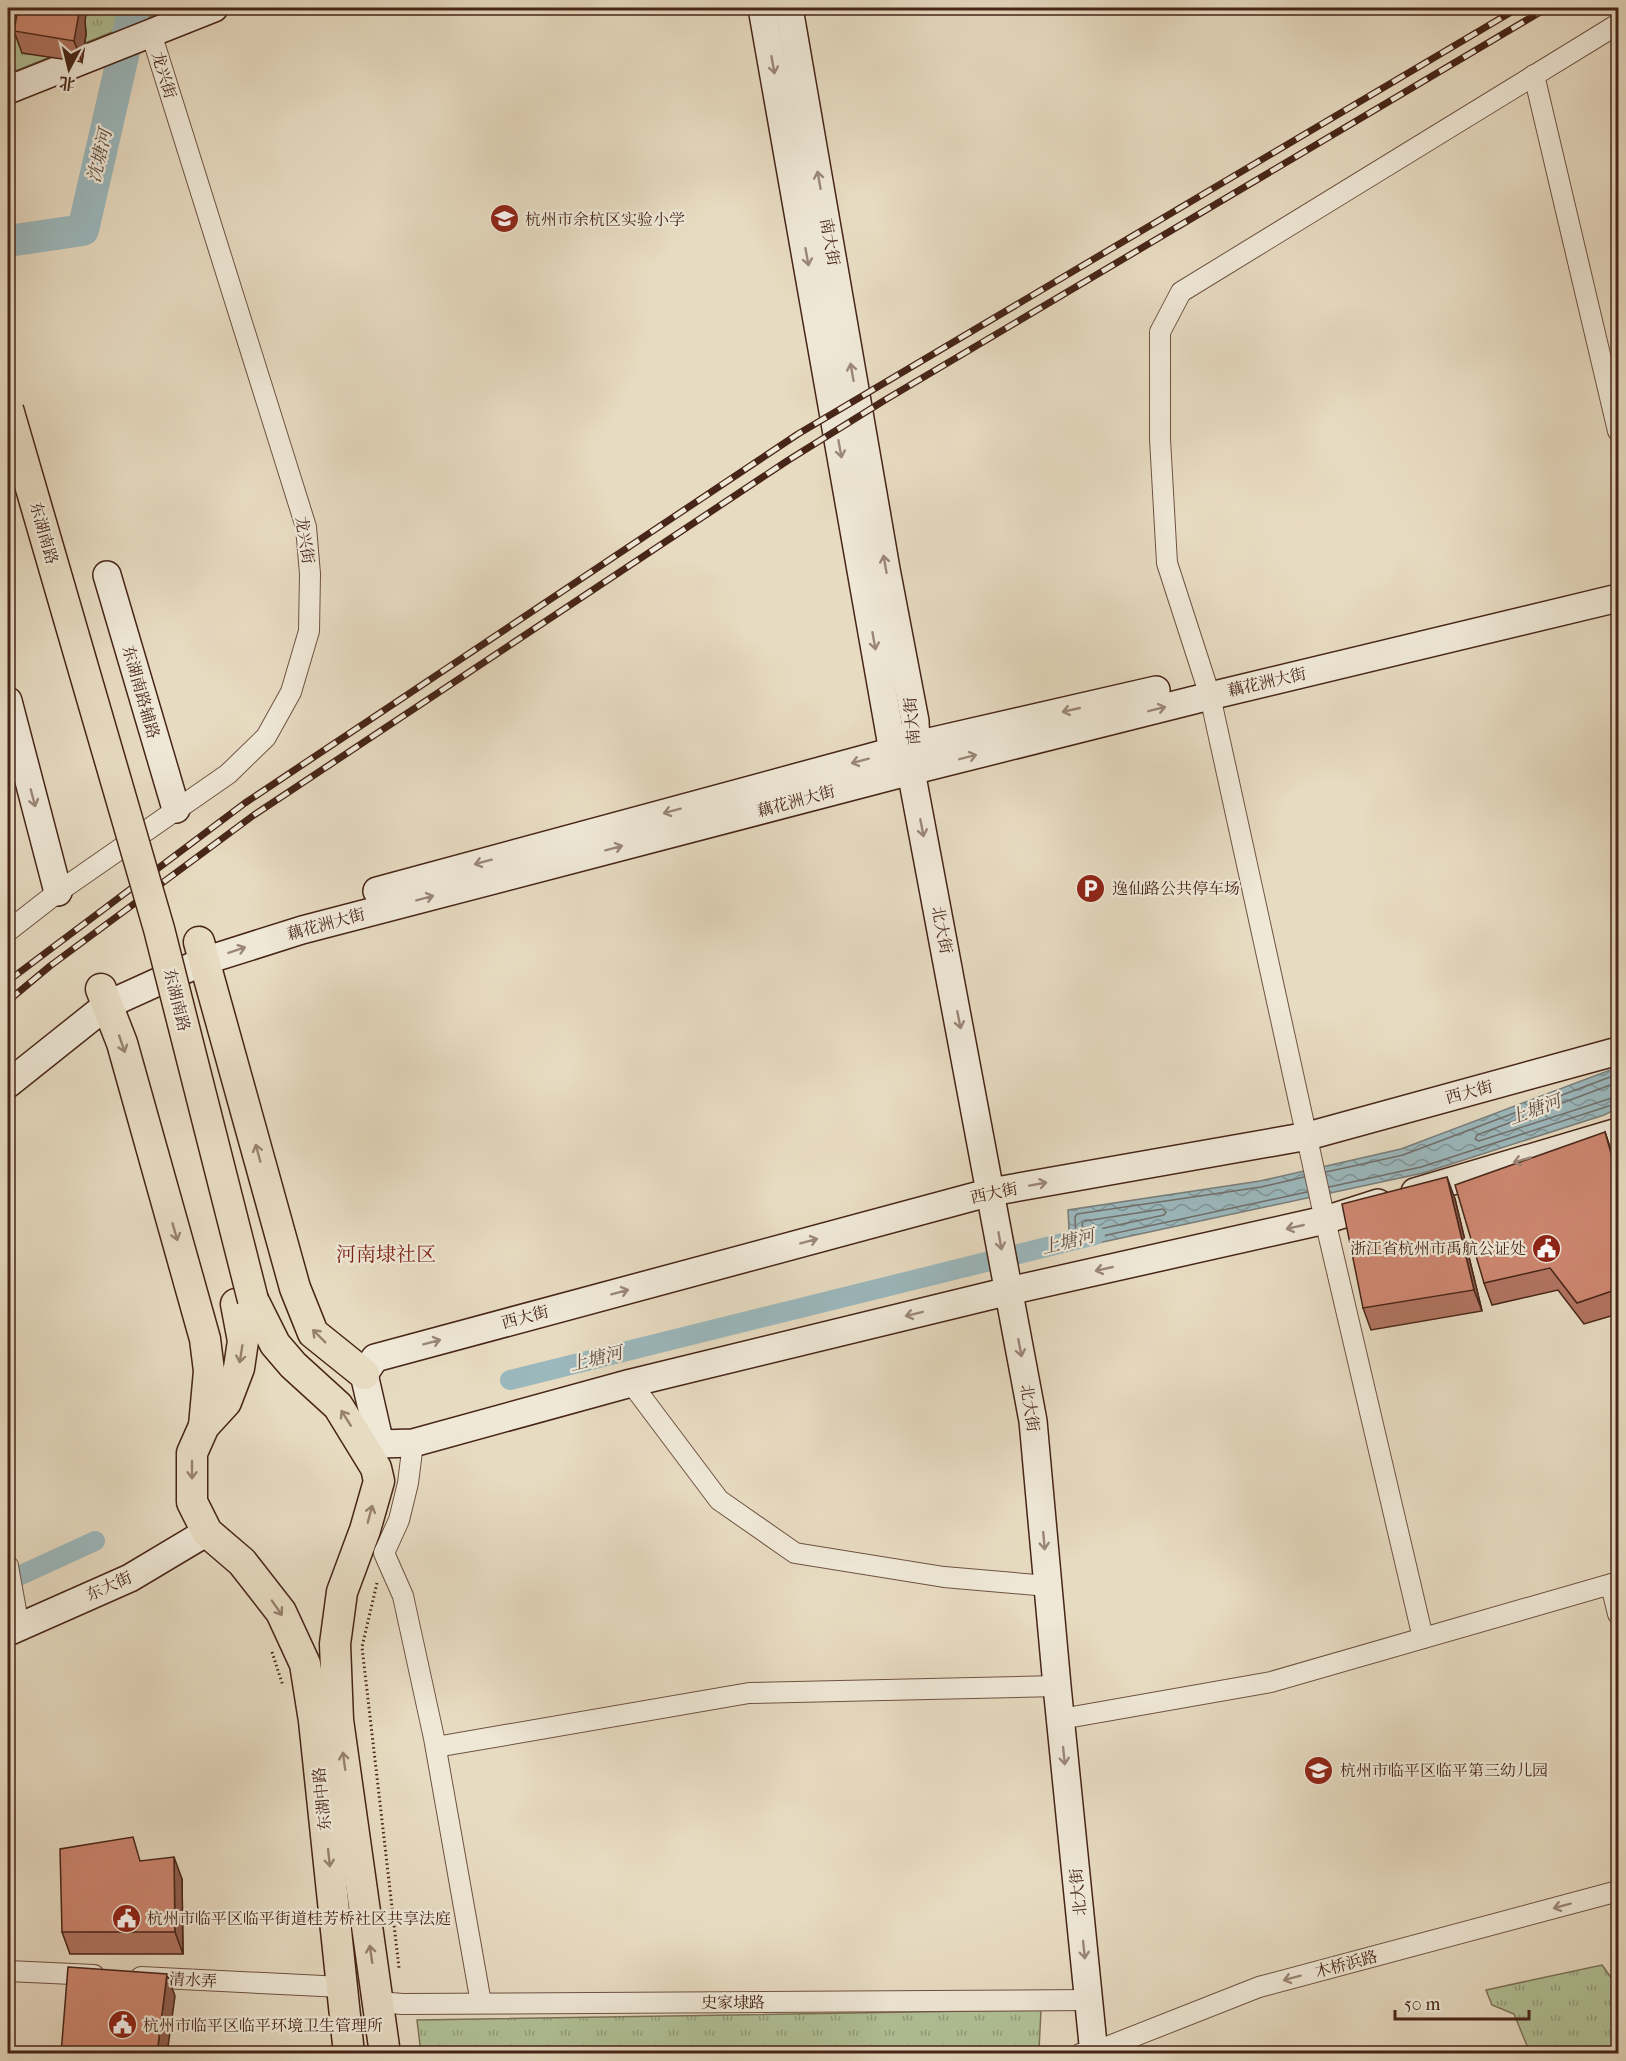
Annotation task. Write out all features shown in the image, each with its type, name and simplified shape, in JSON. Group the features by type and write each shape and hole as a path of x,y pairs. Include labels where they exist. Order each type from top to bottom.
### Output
{"main road":[{"path":"8,90 214,8"},
{"name":"南大街","path":"762,8 907,756"},
{"name":"南大街","path":"789,8 884,558 915,721 907,756"},
{"name":"东湖南路","path":"8,409 159,929 245,1302 239,1368 226,1402 204,1426"},
{"name":"东湖南路","path":"8,475 129,879 245,1302 293,1365 338,1406 373,1448 379,1481 365,1530 353,1558"},
{"name":"东湖南路辅路","path":"107,575 176,809"},
{"name":"藕花洲大街","path":"1208,687 1618,580"},
{"name":"藕花洲大街","path":"8,1065 104,997 202,951 302,930 907,756 1208,687 1618,598"},
{"path":"8,701 58,892"},
{"name":"北大街","path":"907,756 1033,1421 1089,2000 1089,2053"},
{"path":"202,951 295,1288 313,1333 370,1366 373,1448 413,1443 631,1383 1009,1291 1325,1220 1618,1132"},
{"path":"104,997 122,1043 205,1339 209,1371 204,1426 192,1453 192,1502 207,1532"},
{"name":"藕花洲大街","path":"8,1084 104,997"},
{"name":"西大街","path":"370,1366 991,1192 1308,1136 1618,1051"},
{"name":"东湖中路","path":"207,1532 242,1562 281,1612 305,1664 315,1733 349,2054"},
{"name":"东大街","path":"13,1629 130,1578 207,1532"},
{"name":"东湖中路","path":"353,1558 342,1592 335,1644 338,1720 385,2054"}],"street":[{"path":"1423,1638 1325,1220 1208,687 1167,563 1160,439 1160,332 1181,292 1618,24"},
{"name":"龙兴街","path":"8,931 58,892 228,774 266,737 291,692 309,631 310,574 306,527 151,33"},
{"path":"1534,75 1618,431"},
{"path":"631,1383 719,1500 795,1553 944,1577 1048,1586"},
{"path":"413,1443 408,1484 399,1520 384,1553 403,1596 436,1746 481,2003"},
{"path":"8,1566 13,1629"},
{"path":"1061,1719 1271,1682 1615,1584 1618,1614"},
{"path":"436,1746 749,1694 1057,1686"},
{"name":"木桥浜路","path":"1089,2053 1259,1987 1618,1891"},
{"name":"清水弄","path":"8,1971 342,1987"},
{"name":"史家埭路","path":"378,2002 1089,2000"}],"path":[{"path":"384,1553 362,1647 399,1968"},
{"path":"271,1649 285,1692"}],"green space":[{"path":"8,8 172,8 8,74"},
{"path":"1602,1965 1615,1983 1618,1982 1618,2053 1530,2053 1514,2014 1492,2005 1486,1990"},
{"path":"1041,2010 1039,2050 992,2054 421,2053 417,2020"}],"water":[{"path":"1618,1067 1618,1108 1604,1115 1423,1173 1070,1249 1068,1210 1260,1181 1401,1149"}],"building":[{"path":"18,8 78,8 74,41 14,31"},
{"name":"浙江省杭州市禹航公证处","path":"1605,1132 1618,1178 1618,1289 1577,1303 1550,1268 1484,1283 1455,1185"},
{"path":"1447,1177 1474,1290 1363,1308 1342,1204"},
{"name":"杭州市临平区临平街道桂芳桥社区共享法庭","path":"133,1837 140,1861 174,1857 175,1932 62,1932 60,1849"},
{"name":"杭州市临平区临平环境卫生管理所","path":"68,1967 167,1974 157,2054 61,2054"}],"waterway":[{"name":"沈塘河","path":"8,241 83,230 134,8"},
{"name":"上塘河","path":"510,1380 1095,1235"},
{"name":"上塘河","path":"8,1581 95,1541"}],"railway":[{"path":"8,981 245,803 798,434 1518,8"},
{"path":"8,1001 50,966 254,815 787,461 885,400 1547,8"}],"place":[{"name":"杭州市余杭区实验小学","path":"504,219"},
{"name":"逸仙路公共停车场","path":"1091,888"},
{"name":"浙江省杭州市禹航公证处","path":"1547,1248"},
{"name":"杭州市临平区临平第三幼儿园","path":"1319,1770"},
{"name":"杭州市临平区临平街道桂芳桥社区共享法庭","path":"126,1918"},
{"name":"杭州市临平区临平环境卫生管理所","path":"122,2025"}],"district":[{"name":"河南埭社区","path":"386,1254"}]}
